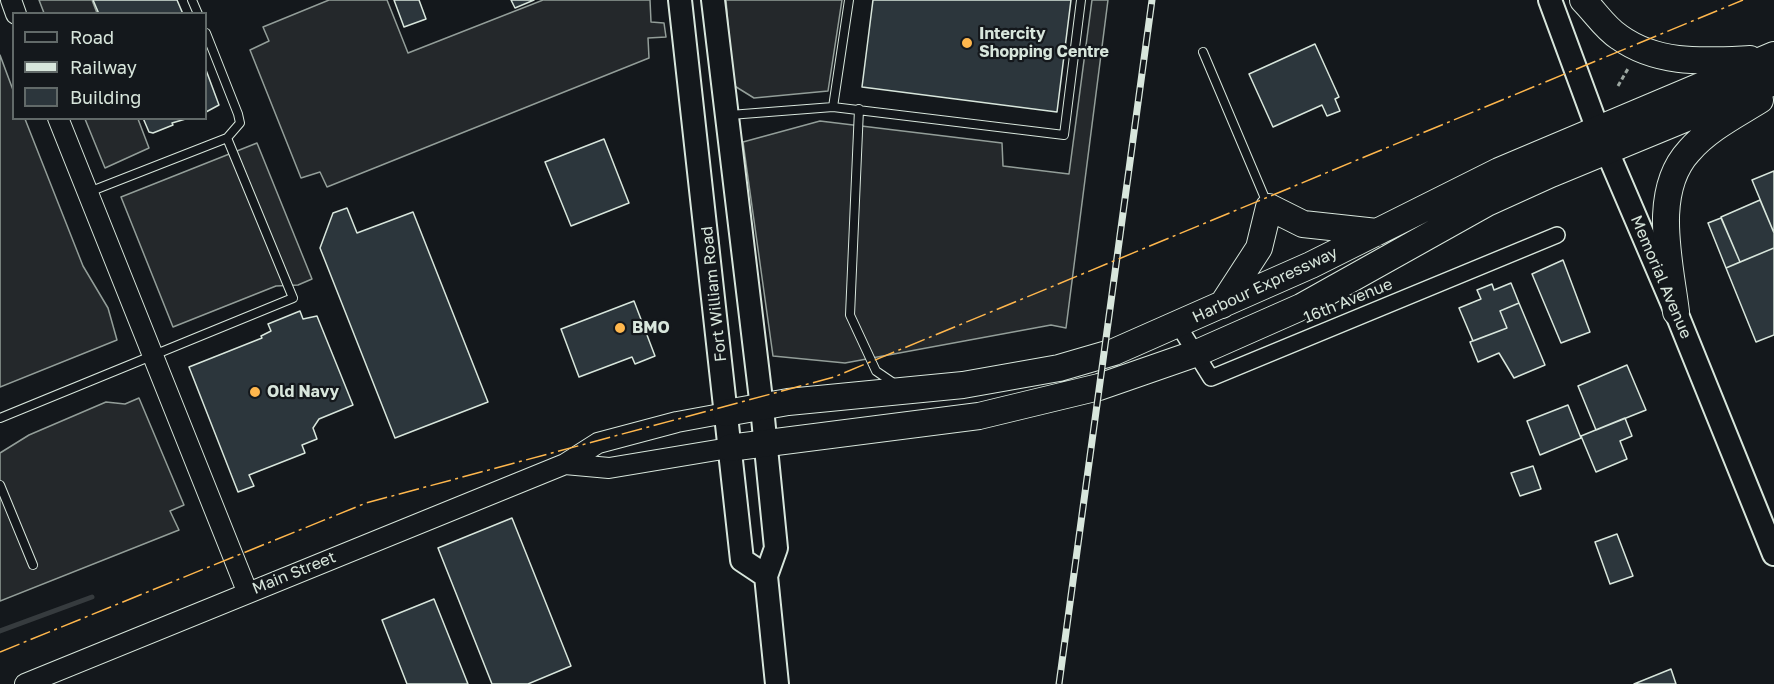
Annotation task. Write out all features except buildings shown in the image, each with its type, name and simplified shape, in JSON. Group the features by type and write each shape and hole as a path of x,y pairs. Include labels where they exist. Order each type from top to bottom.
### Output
{"main road":[{"name":"Fort William Road","path":"680,0 742,560 766,576"},
{"name":"Fort William Road","path":"713,0 762,408 776,548 766,576 777,684"},
{"name":"Memorial Avenue","path":"1550,0 1602,140 1676,312 1774,554"},
{"path":"1583,0 1617,36 1661,58 1771,65"},
{"name":"Harbour Expressway","path":"729,448 979,416 1099,387 1197,352 1300,307 1602,140 1771,65"},
{"path":"1676,312 1665,212 1678,163 1705,136 1774,92"},
{"name":"Harbour Expressway","path":"726,414 904,390 963,385 1059,368 1114,352 1222,305 1499,171 1602,140"},
{"path":"1222,305 1259,248 1269,207 1303,224 1377,232"}],"street":[{"path":"59,120 247,591"},
{"name":"16th Avenue","path":"1178,325 1197,352 1211,378 1557,235"},
{"name":"Main Street","path":"25,684 247,591 565,464 598,442 677,422 726,414"},
{"name":"Main Street","path":"565,464 609,468 729,448"}],"lane":[{"path":"833,107 849,0"},
{"path":"727,115 833,107 1064,135 1081,0"},
{"path":"88,193 227,138 240,123 207,36"},
{"path":"1203,52 1269,207"},
{"path":"858,109 850,315 876,371 904,390"},
{"path":"0,417 293,298 227,138"},
{"path":"0,485 33,565"}],"path":[{"path":"1618,86 1632,64"}],"shaded area":[{"path":"39,0 92,0 97,12 44,12"},
{"path":"329,0 387,0 408,53 543,0 650,0 651,22 664,23 666,37 648,38 649,58 327,187 320,172 301,178 250,50 269,41 263,27"},
{"path":"726,0 842,0 828,91 754,98 733,85"},
{"path":"1092,0 1108,0 1066,328 1051,325 845,363 773,356 743,142 820,121 1002,143 1003,166 1069,174"},
{"path":"0,55 12,87 12,120 25,120 83,266 108,308 117,340 0,387"},
{"path":"85,120 138,120 149,148 105,168"},
{"path":"257,143 312,279 298,285 276,286 173,327 121,197"},
{"path":"139,398 184,505 170,511 179,530 0,601 0,453 29,435 106,402 125,404"}],"waterway":[{"path":"0,631 92,597"}],"railway":[{"path":"1059,684 1152,0"}],"power":[{"path":"0,652 366,503 834,377 1743,0"}],"place":[{"name":"Intercity Shopping Centre","path":"967,43"},
{"name":"BMO","path":"620,328"},
{"name":"Old Navy","path":"255,392"}]}
